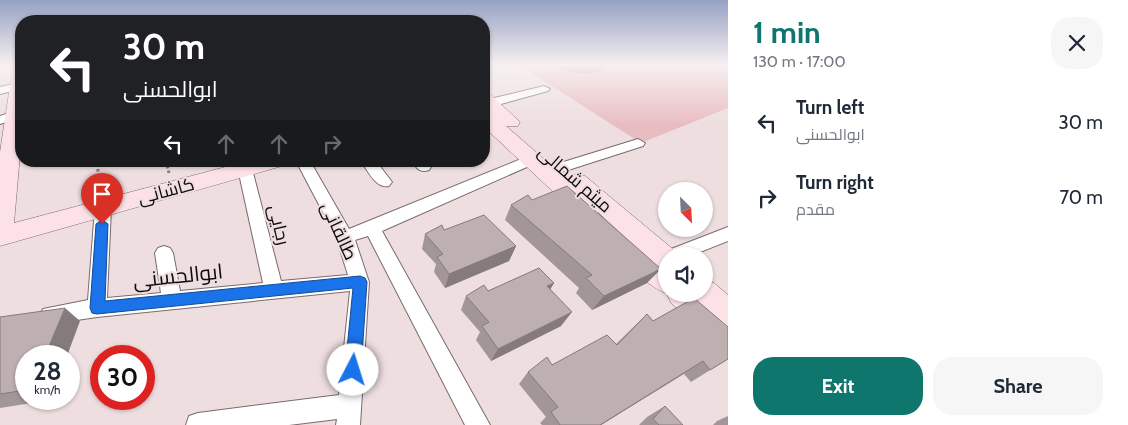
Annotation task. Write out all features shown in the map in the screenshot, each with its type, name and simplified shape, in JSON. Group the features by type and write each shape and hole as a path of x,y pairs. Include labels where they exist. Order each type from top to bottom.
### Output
{"main road":[{"path":"0,235 4,165 12,126 15,85"},
{"name":"میثم شمالی","path":"490,110 562,167 658,252"},
{"name":"میثم شمالی","path":"490,112 531,160 658,273"},
{"name":"کاشانی","path":"0,235 252,167"},
{"path":"713,300 728,313"},
{"path":"690,302 728,336"}],"street":[{"path":"490,105 544,89"},
{"path":"562,167 638,143"},
{"path":"345,237 372,228 531,160"},
{"name":"طالقانی","path":"306,167 345,237 360,282 349,415"},
{"path":"373,167 384,182"},
{"name":"رجایی","path":"245,169 274,290"},
{"path":"97,308 103,208"},
{"path":"372,228 478,425"},
{"path":"695,247 728,234"},
{"path":"164,253 172,301"},
{"name":"ابوالحسنی","path":"29,318 97,308 360,282"},
{"path":"198,425 349,415"}],"path":[{"path":"97,167 103,208"}],"shaded area":[{"path":"550,85 728,85 728,108 641,143"}],"building":[{"path":"567,186 658,266 658,270 604,296 586,278 592,275 511,205 528,195 532,200"},
{"path":"484,215 516,246 449,274 437,257 443,254 425,234 442,225 444,230"},
{"path":"539,268 554,283 547,286 572,312 498,349 482,326 489,322 466,296 484,285 488,291"},
{"path":"687,302 699,302 728,327 728,359 710,370 703,361 600,425 560,425 551,412 558,407 528,372 547,357 552,365 607,335 617,345 647,314 653,321"},
{"path":"65,308 50,345 15,345 15,392 0,394 0,317"},
{"path":"665,406 683,425 659,425 653,419"}],"route":[{"path":"102,224 97,308 360,282 353,370"}]}
